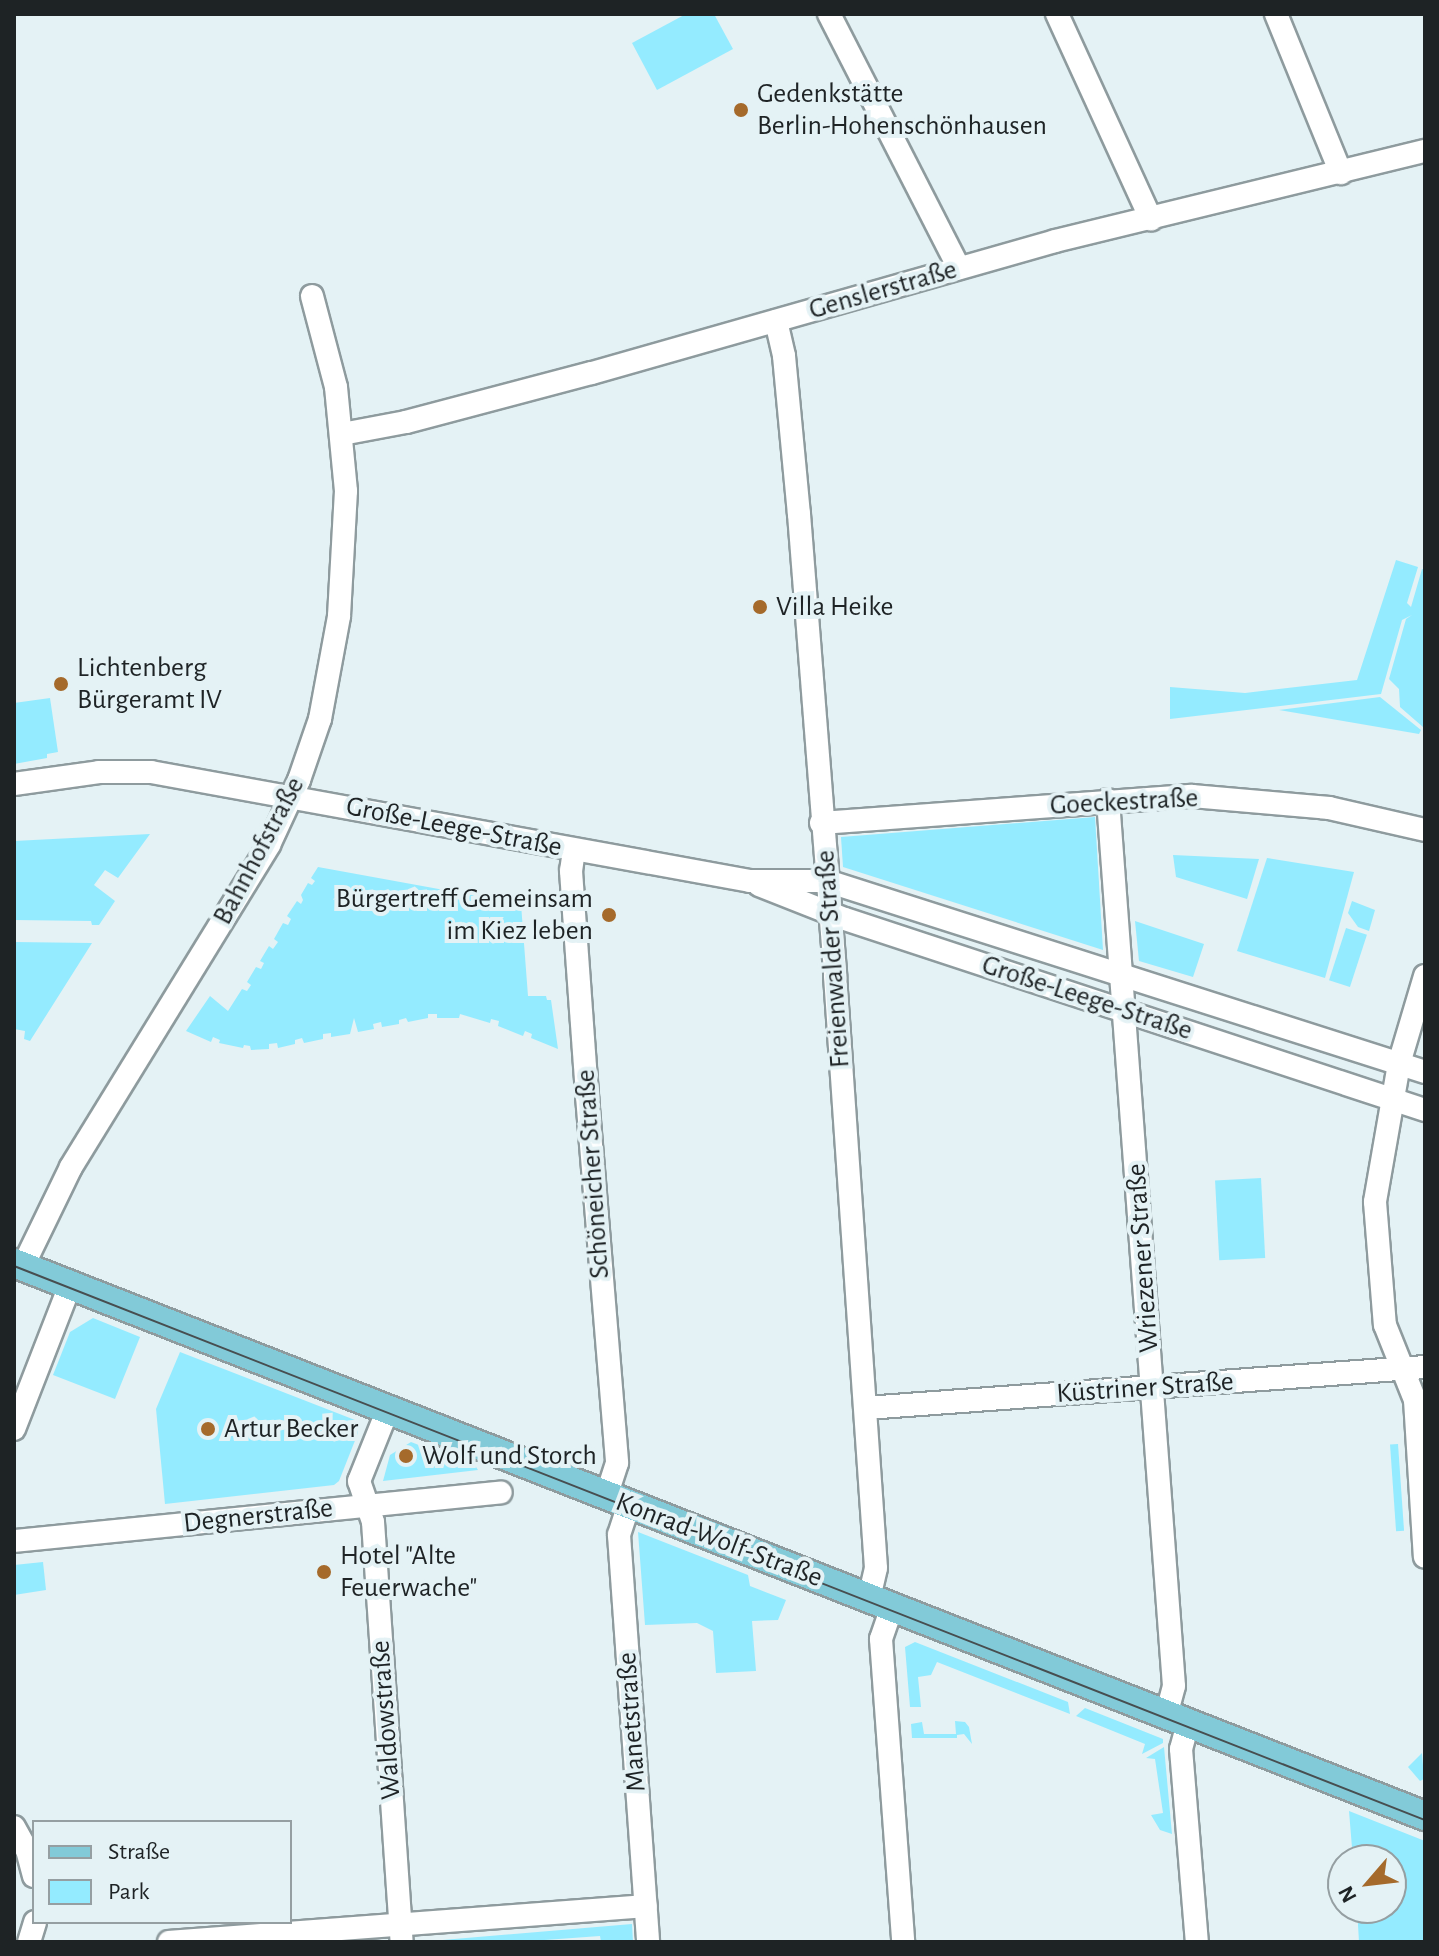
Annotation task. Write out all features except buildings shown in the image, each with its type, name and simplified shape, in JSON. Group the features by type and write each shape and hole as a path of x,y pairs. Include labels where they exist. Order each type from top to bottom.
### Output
{"main road":[{"name":"Konrad-Wolf-Straße","path":"18,1264 1425,1816"}],"street":[{"path":"829,14 959,268"},
{"path":"1057,14 1151,219"},
{"path":"1276,14 1341,173"},
{"name":"Genslerstraße","path":"342,434 406,422 538,388 959,268 1425,151"},
{"name":"Bahnhofstraße","path":"18,1264 71,1167 269,845 291,798 320,719 339,616 346,531 342,434 336,387 312,296"},
{"name":"Freienwalder Straße","path":"776,321 784,356 798,498 881,1603 903,1942"},
{"name":"Große-Leege-Straße","path":"14,784 140,771 750,881 827,881 1425,1072"},
{"name":"Goeckestraße","path":"821,823 1192,796 1273,801 1343,810 1425,830"},
{"name":"Wriezener Straße","path":"1108,800 1174,1686 1197,1942"},
{"name":"Schöneicher Straße","path":"574,850 571,871 618,1500"},
{"name":"Große-Leege-Straße","path":"750,881 829,913 1425,1110"},
{"path":"1425,976 1399,1064 1375,1202 1385,1325 1414,1368 1425,1557"},
{"path":"14,1429 70,1285"},
{"name":"Küstriner Straße","path":"866,1408 1414,1368"},
{"name":"Waldowstraße","path":"388,1409 359,1481 373,1522 401,1934"},
{"name":"Degnerstraße","path":"14,1541 501,1492"},
{"name":"Manetstraße","path":"618,1500 648,1942"},
{"path":"14,1827 27,1850 32,1869"},
{"path":"169,1942 401,1934 646,1906"}],"green space":[{"path":"686,14 714,14 733,49 657,90 632,43"},
{"path":"1396,560 1418,567 1407,603 1411,607 1422,569 1425,570 1423,727 1400,707 1399,689 1389,679 1406,619 1412,615 1402,620 1381,694 1170,719 1170,687 1245,693 1357,680"},
{"path":"1380,697 1421,730 1419,734 1279,710"},
{"path":"50,698 58,752 47,754 47,758 14,764 14,703"},
{"path":"1095,817 1103,950 843,867 841,837"},
{"path":"150,834 118,878 105,870 94,885 115,901 99,925 92,925 91,921 14,920 14,841"},
{"path":"1173,855 1259,859 1247,899 1176,877"},
{"path":"1267,858 1354,872 1325,978 1237,951"},
{"path":"318,867 521,904 528,996 546,996 547,1000 551,1000 558,1049 531,1038 532,1034 525,1031 523,1036 498,1026 499,1021 491,1019 490,1023 460,1014 459,1018 437,1018 437,1014 428,1014 428,1018 408,1022 406,1018 399,1020 399,1024 382,1027 381,1022 373,1024 374,1029 358,1032 354,1018 350,1034 331,1037 331,1033 323,1034 323,1039 304,1043 302,1038 295,1040 295,1044 278,1048 277,1043 269,1044 269,1049 251,1050 250,1046 244,1045 243,1048 219,1043 220,1040 213,1037 211,1042 186,1031 210,996 228,1011 242,989 247,991 251,985 247,982 256,967 261,969 264,963 260,961 269,946 273,949 278,942 274,939 283,923 288,925 291,919 287,916 297,901 301,904 301,895 308,883 312,885 315,881 311,878"},
{"path":"1352,901 1375,910 1369,931 1358,927 1348,913"},
{"path":"1135,921 1204,944 1193,977 1139,961"},
{"path":"1346,928 1367,935 1350,987 1329,980"},
{"path":"14,942 92,943 30,1041 24,1039 25,1031 14,1029"},
{"path":"1261,1178 1265,1258 1219,1260 1215,1180"},
{"path":"93,1318 140,1337 115,1399 53,1375 70,1332"},
{"path":"180,1352 355,1420 358,1433 339,1481 334,1485 165,1504 156,1409"},
{"path":"411,1442 478,1470 383,1481 390,1455"},
{"path":"1398,1444 1404,1531 1396,1531 1390,1445"},
{"path":"638,1532 748,1575 750,1586 786,1600 778,1620 752,1621 756,1671 716,1673 713,1631 697,1623 645,1625"},
{"path":"43,1562 46,1590 14,1595 14,1565"},
{"path":"915,1642 1068,1702 1070,1714 937,1662 931,1675 918,1677 921,1707 910,1707 905,1647"},
{"path":"1085,1708 1163,1739 1163,1743 1142,1754 1145,1744 1076,1716"},
{"path":"955,1721 965,1722 969,1727 972,1744 964,1734 957,1735 957,1738 912,1738 911,1724 922,1722 924,1734 956,1734"},
{"path":"1164,1747 1172,1834 1160,1830 1151,1815 1163,1813 1155,1759 1146,1758"},
{"path":"1422,1753 1424,1779 1420,1781 1408,1767"},
{"path":"1349,1811 1425,1841 1425,1942 1359,1942 1358,1924 1407,1924 1407,1844 1352,1844"},
{"path":"632,1924 633,1942 601,1942 600,1936 517,1942 419,1942"}],"tram line":[{"path":"14,1266 1425,1820"}],"place":[{"name":"Gedenkstätte Berlin-Hohenschönhausen","path":"741,110"},
{"name":"Villa Heike","path":"760,607"},
{"name":"Lichtenberg Bürgeramt IV","path":"61,684"},
{"name":"Bürgertreff Gemeinsam im Kiez leben","path":"609,915"},
{"name":"Artur Becker","path":"208,1429"},
{"name":"Wolf und Storch","path":"406,1456"},
{"name":"Hotel \"Alte Feuerwache\"","path":"324,1572"}]}
